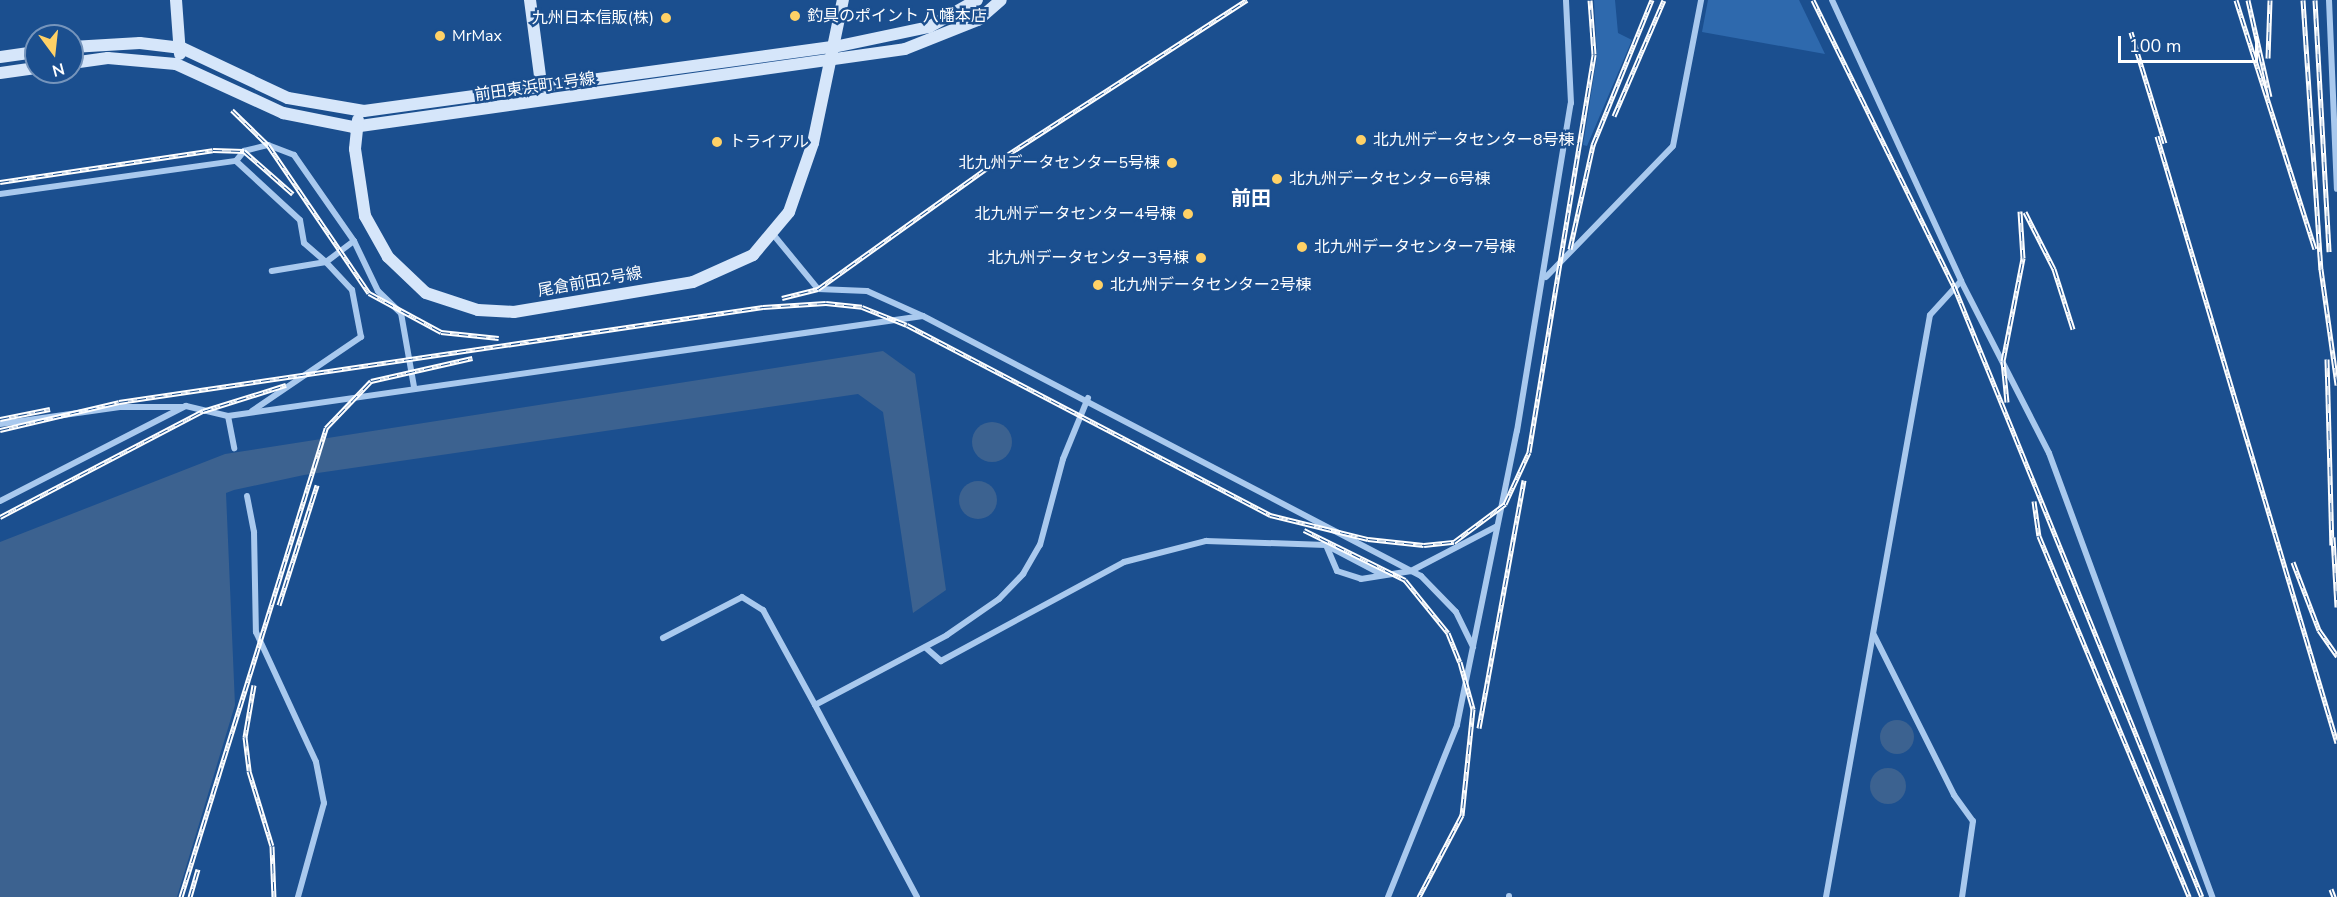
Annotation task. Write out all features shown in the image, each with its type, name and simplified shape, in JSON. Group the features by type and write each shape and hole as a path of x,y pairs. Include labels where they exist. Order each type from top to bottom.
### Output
{"street":[{"path":"176,0 182,48 176,64"},
{"path":"530,0 544,102"},
{"name":"尾倉前田2号線","path":"353,127 360,188 375,239 404,276 449,303 514,312 693,282 731,268 772,233 801,186 843,0"},
{"name":"前田東浜町1号線","path":"84,46 140,43 182,48 288,98 364,111 834,47 929,27 977,0"},
{"name":"前田東浜町1号線","path":"84,61 108,58 176,64 283,113 353,127 830,62 941,38 978,20 1001,0"},
{"path":"1388,897 1457,725 1474,648 1546,277 1570,103 1566,0"},
{"path":"1546,277 1673,147 1701,0"},
{"path":"1832,0 1960,281 2049,453 2212,897"},
{"path":"2329,0 2337,189"},
{"path":"0,57 24,54"},
{"path":"0,73 24,70"},
{"path":"353,127 364,111"},
{"path":"0,194 236,161 244,151 268,145 294,155 354,241 378,291 401,312 414,387"},
{"path":"236,161 300,220 304,243 326,262 352,290 361,337 250,412"},
{"path":"772,233 818,289 867,291 923,316 1088,398 1319,528 1411,570 1456,612 1474,648"},
{"path":"272,271 326,262 354,241"},
{"path":"1826,897 1930,315 1960,281"},
{"path":"0,424 120,408 186,406 228,416 414,387 923,316"},
{"path":"815,705 926,648 999,599 1023,574 1040,545 1063,459 1088,398"},
{"path":"0,501 186,406"},
{"path":"228,416 234,448"},
{"path":"247,496 254,532 256,632 316,762 324,803 298,897"},
{"path":"1326,545 1336,571 1361,579 1411,570 1497,526"},
{"path":"926,648 941,661 1124,562 1170,548 1206,541 1326,545 1383,575"},
{"path":"663,638 742,597 763,610 917,897"},
{"path":"1874,635 1954,795 1973,821 1962,897"}],"shaded area":[{"path":"1594,0 1615,0 1618,33 1632,40 1587,146 1583,145 1597,56"},
{"path":"1708,0 1799,0 1825,54 1702,32"},
{"path":"883,351 915,374 946,590 913,613 883,412 858,394 304,475 234,490 226,493 235,705 177,897 0,897 0,542 225,454"},
{"path":"992,422 1000,423 1006,428 1011,434 1011,450 1006,456 1000,461 992,462 984,461 978,456 973,450 972,442 973,434 978,428 984,423"},
{"path":"978,481 991,487 997,500 991,513 978,519 965,513 959,500 965,487"},
{"path":"1897,720 1909,725 1914,737 1909,749 1897,754 1885,749 1880,737 1885,725"},
{"path":"1888,768 1901,773 1906,786 1901,799 1888,804 1875,799 1870,786 1875,773"}],"railway":[{"path":"782,298 818,289 990,166 1247,0"},
{"path":"0,430 119,402 763,307 826,303 862,307 907,325 1270,515 1368,539 1424,545 1454,542 1505,504 1529,452 1594,54 1590,0"},
{"path":"1570,249 1593,145 1652,0"},
{"path":"1614,116 1664,0"},
{"path":"1813,0 1954,286 2202,897"},
{"path":"2236,0 2315,249"},
{"path":"2248,0 2270,97"},
{"path":"2268,58 2270,0"},
{"path":"2303,0 2321,269 2337,385"},
{"path":"2315,0 2329,252"},
{"path":"2131,32 2165,143"},
{"path":"232,110 268,145 369,293 441,332 499,338"},
{"path":"2157,136 2337,743"},
{"path":"0,182 213,150 244,151 293,194"},
{"path":"2007,402 2003,361 2023,258 2020,211"},
{"path":"2025,212 2054,269 2073,329"},
{"path":"181,897 326,428 371,381 472,358"},
{"path":"2327,359 2332,545"},
{"path":"0,517 203,411 286,385"},
{"path":"0,419 50,409"},
{"path":"1479,728 1524,480"},
{"path":"279,605 317,485"},
{"path":"2034,501 2039,536 2189,897"},
{"path":"1304,530 1405,580 1448,633 1460,662 1473,709 1462,815 1419,897"},
{"path":"2333,537 2337,607"},
{"path":"2293,562 2319,630 2337,656"},
{"path":"254,685 245,737 249,771 272,846 274,897"},
{"path":"190,897 198,869"},
{"path":"2331,889 2334,897"}],"place":[{"name":"釣具のポイント 八幡本店","path":"795,16"},
{"name":"九州日本信販(株)","path":"666,18"},
{"name":"MrMax","path":"440,36"},
{"name":"北九州データセンター8号棟","path":"1361,140"},
{"name":"トライアル","path":"717,142"},
{"name":"北九州データセンター5号棟","path":"1172,163"},
{"name":"北九州データセンター6号棟","path":"1277,179"},
{"name":"北九州データセンター4号棟","path":"1188,214"},
{"name":"北九州データセンター7号棟","path":"1302,247"},
{"name":"北九州データセンター3号棟","path":"1201,258"},
{"name":"北九州データセンター2号棟","path":"1098,285"}],"district":[{"name":"前田","path":"1251,198"}]}
